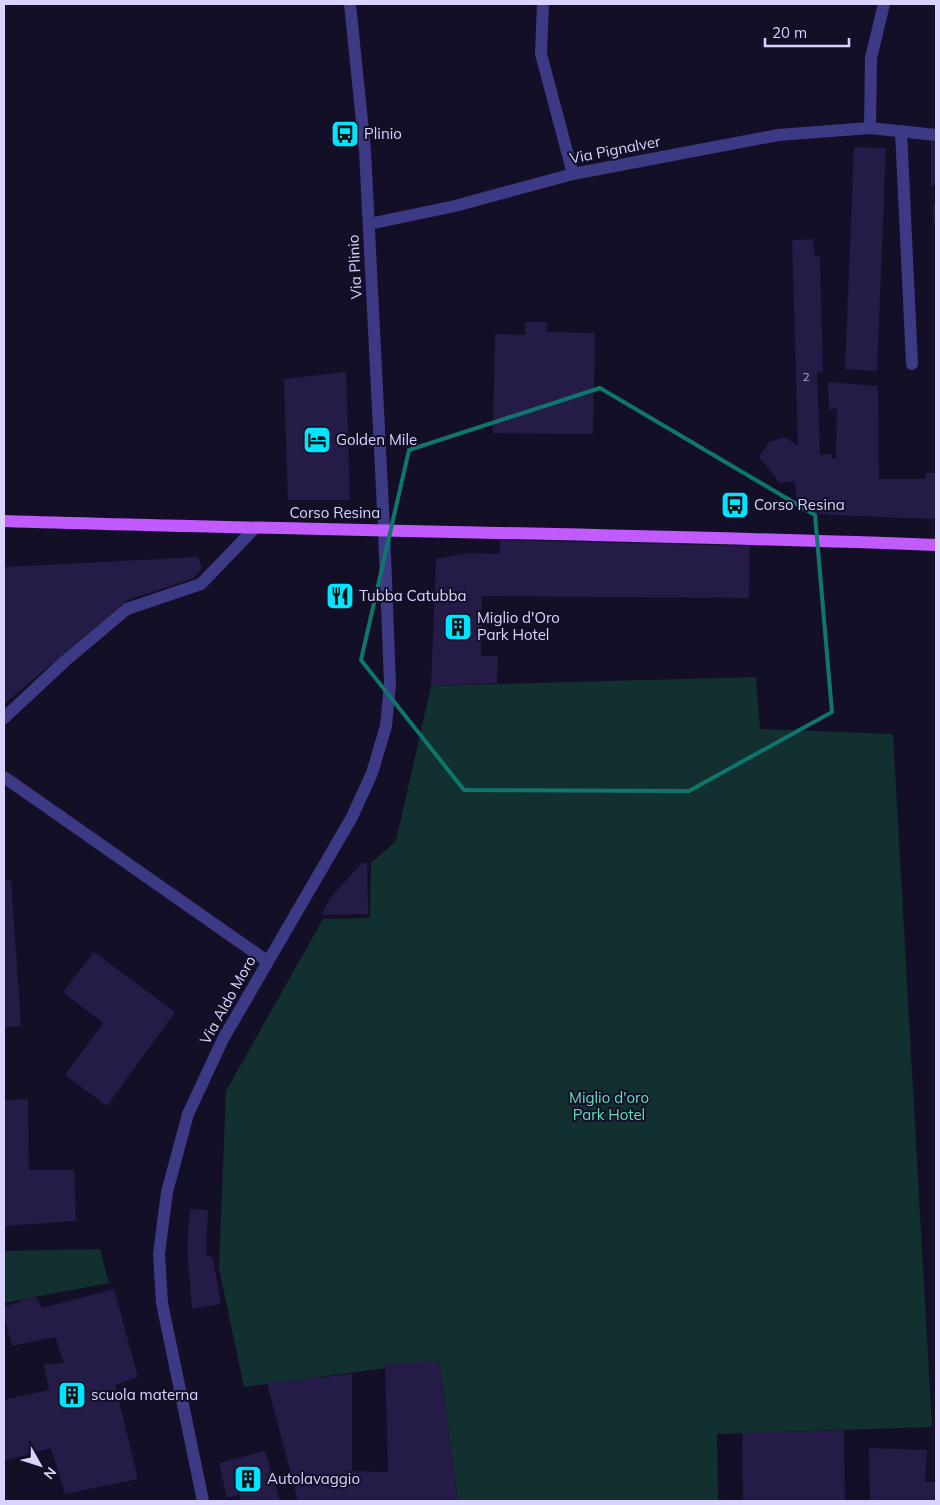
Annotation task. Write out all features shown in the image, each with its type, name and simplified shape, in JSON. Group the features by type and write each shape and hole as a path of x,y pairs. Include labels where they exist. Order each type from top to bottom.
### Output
{"main road":[{"name":"Corso Resina","path":"4,521 254,529 384,529 936,545"}],"street":[{"name":"Via Plinio","path":"350,4 366,151 384,529"},
{"path":"543,4 541,54 573,174"},
{"path":"870,128 871,58 884,4"},
{"name":"Via Pignalver","path":"369,224 455,206 573,174 778,135 870,128 936,135"},
{"path":"901,131 912,364"},
{"path":"4,718 64,661 127,609 201,584 254,529"},
{"name":"Via Aldo Moro","path":"203,1501 162,1303 159,1254 167,1192 188,1114 224,1039 267,961 352,817 372,773 386,726 390,684 384,529"},
{"path":"4,777 267,961"}],"highlighted area":[{"path":"600,388 815,515 832,712 689,791 464,790 361,660 409,450"}],"green space":[{"name":"Miglio d'oro Park Hotel","path":"756,677 760,729 893,734 932,1427 717,1434 718,1501 458,1501 439,1361 244,1387 219,1268 226,1091 323,919 370,918 371,863 396,841 431,686"},
{"path":"100,1249 109,1283 4,1303 4,1251"}],"building":[{"path":"931,136 936,139 936,185 931,186"},
{"path":"854,147 886,148 877,371 845,369"},
{"path":"933,204 936,204 936,223 934,223"},
{"path":"813,239 815,257 820,256 823,371 817,372 820,455 832,454 832,459 836,458 837,408 829,410 828,382 878,386 879,479 926,479 926,473 936,473 936,519 831,515 797,511 795,481 780,483 759,457 769,442 785,437 798,446 792,240"},
{"path":"525,322 547,322 547,332 595,333 593,434 493,433 495,334 525,335"},
{"name":"Golden Mile","path":"346,372 350,500 288,500 284,379"},
{"name":"Miglio d'Oro Park Hotel","path":"500,540 750,546 749,598 482,596 481,656 498,656 497,683 431,686 436,559 469,553 500,554"},
{"path":"198,557 202,567 194,578 128,600 4,704 4,567"},
{"path":"362,863 367,863 368,914 321,915 330,898"},
{"path":"11,880 21,1026 4,1027 4,881"},
{"path":"94,952 175,1012 107,1106 65,1075 103,1023 63,992"},
{"path":"28,1099 29,1170 74,1170 76,1221 4,1226 4,1100"},
{"path":"190,1209 208,1210 206,1254 213,1258 221,1304 192,1309 187,1248"},
{"name":"scuola materna","path":"114,1289 138,1377 115,1385 138,1479 65,1494 51,1448 4,1461 4,1400 49,1390 44,1364 64,1363 55,1337 12,1346 4,1317 4,1307 35,1296 42,1308"},
{"path":"439,1361 458,1501 298,1501 267,1383 352,1374 352,1471 388,1472 385,1364"},
{"path":"844,1430 845,1501 743,1501 742,1433"},
{"path":"869,1448 927,1450 925,1482 936,1482 936,1501 870,1501"},
{"name":"Autolavaggio","path":"265,1451 280,1501 241,1501 239,1495 227,1498 219,1463"}],"place":[{"name":"Plinio","path":"345,134"},
{"name":"Golden Mile","path":"317,440"},
{"name":"Corso Resina","path":"735,505"},
{"name":"Tubba Catubba","path":"340,596"},
{"name":"Miglio d'Oro Park Hotel","path":"458,627"},
{"name":"scuola materna","path":"72,1395"},
{"name":"Autolavaggio","path":"248,1479"}]}
